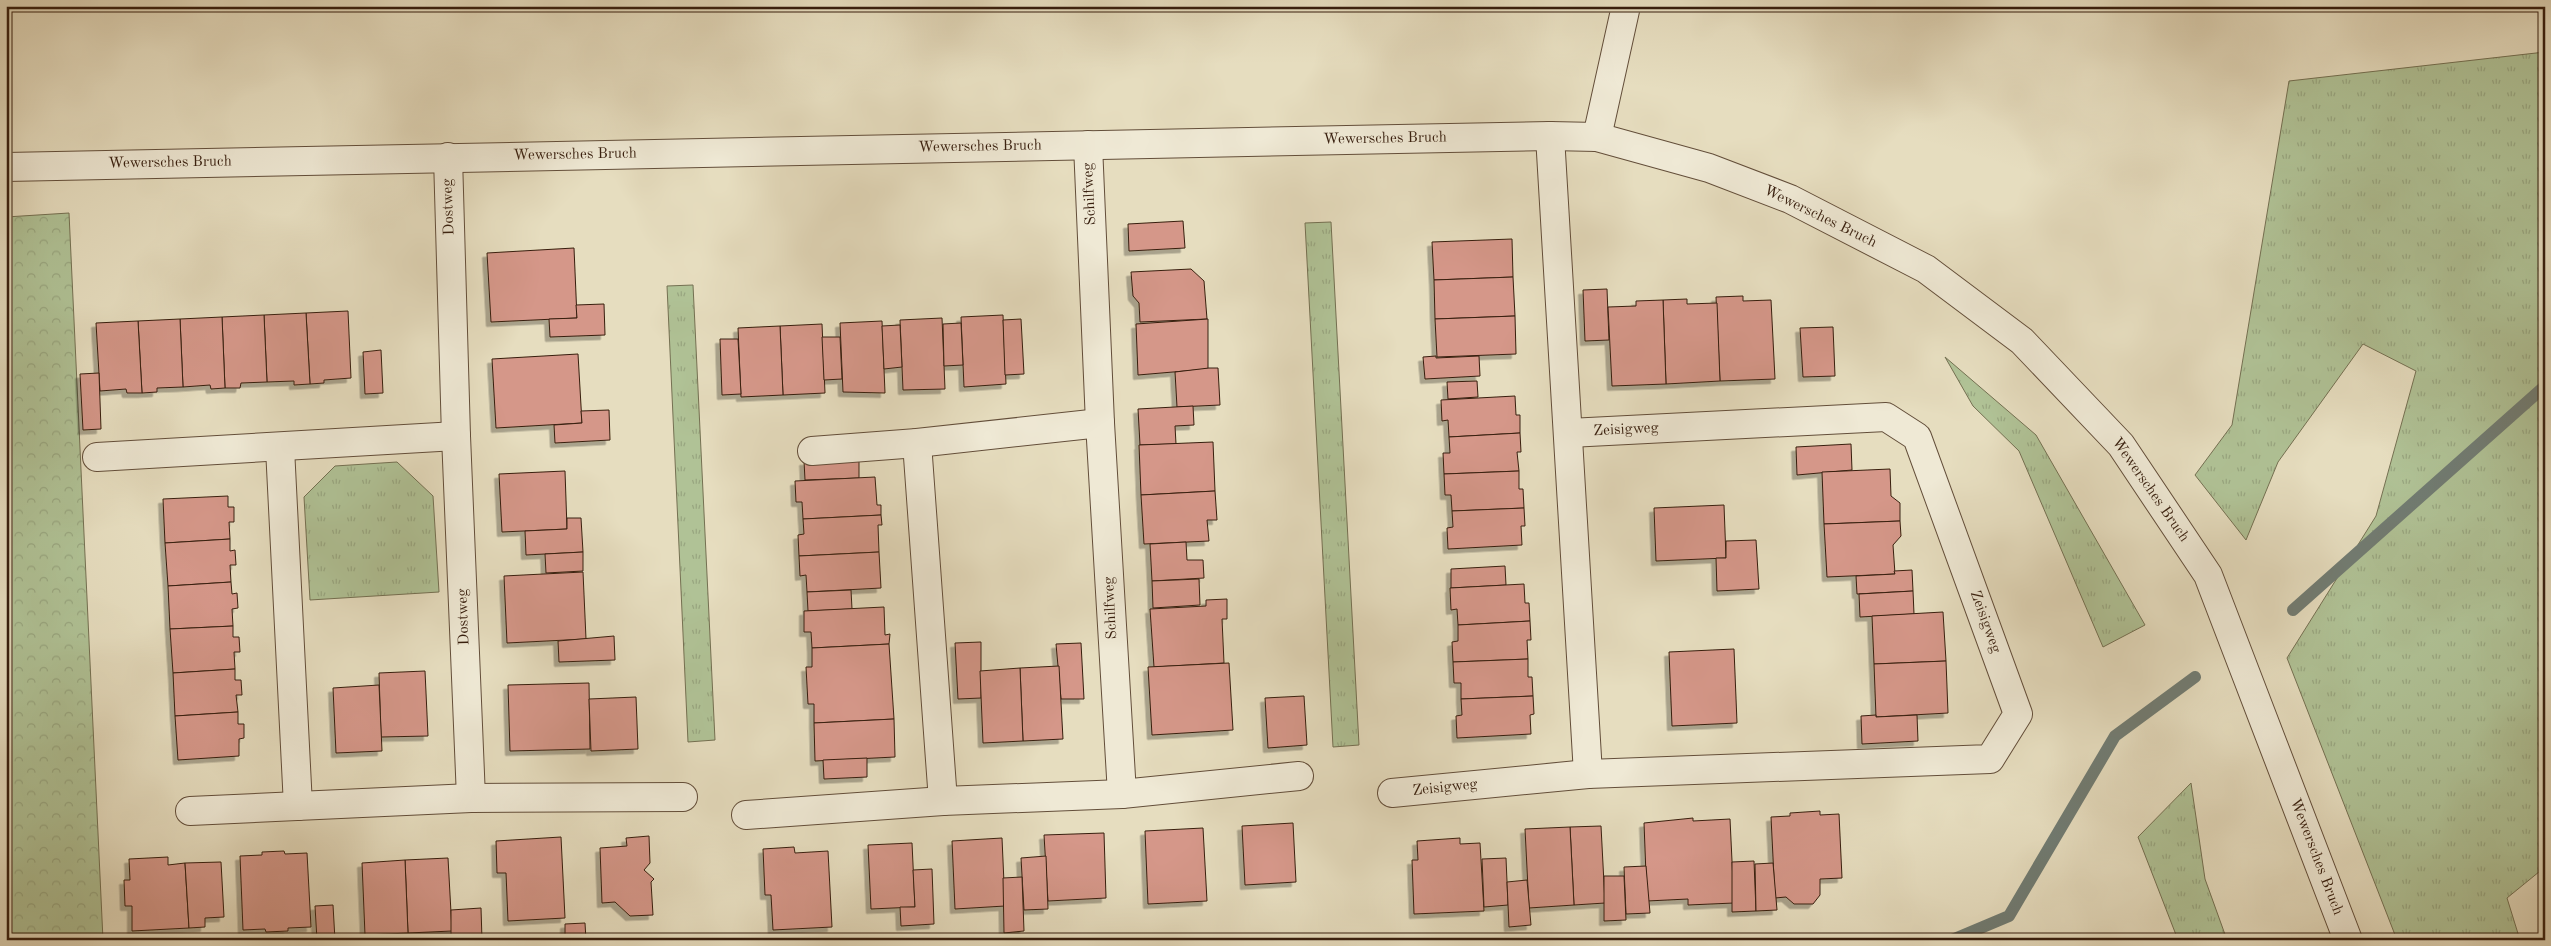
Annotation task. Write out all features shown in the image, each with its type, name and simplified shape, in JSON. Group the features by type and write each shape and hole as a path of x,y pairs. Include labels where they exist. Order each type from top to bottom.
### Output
{"street":[{"path":"1597,137 1626,6"},
{"path":"1550,136 1588,774"},
{"name":"Wewersches Bruch","path":"6,167 1550,136 1597,137 1710,168 1790,199 1926,269 2022,341 2121,445 2208,575 2348,940"},
{"name":"Schilfweg","path":"1088,145 1100,423 1122,794"},
{"name":"Dostweg","path":"448,157 456,436 472,798"},
{"name":"Zeisigweg","path":"1392,794 1588,774 1990,759 2018,714 1917,436 1886,417 1569,433"},
{"path":"812,451 917,443 1100,423"},
{"path":"97,458 456,436"},
{"path":"917,443 943,801"},
{"path":"280,448 298,806"},
{"path":"746,815 943,801 1122,794 1299,776"},
{"path":"190,811 472,798 683,797"}],"green space":[{"path":"2545,52 2545,867 2507,898 2520,940 2397,940 2287,658 2376,516 2416,371 2363,344 2278,462 2246,540 2195,475 2232,425 2289,81"},
{"path":"69,213 103,940 6,940 6,217"},
{"path":"1331,222 1359,745 1333,747 1305,223"},
{"path":"693,285 715,740 688,742 667,286"},
{"path":"1945,357 2036,435 2145,625 2103,647 2019,451 1973,406"},
{"path":"397,462 433,496 439,592 310,600 304,497 335,466"},
{"path":"2191,783 2205,879 2227,940 2178,940 2138,837"}],"building":[{"path":"1183,221 1185,248 1129,251 1128,224"},
{"path":"1512,239 1513,277 1434,280 1432,242"},
{"path":"574,248 577,318 491,322 487,253"},
{"path":"1191,269 1204,281 1207,319 1140,322 1139,303 1133,296 1131,272"},
{"path":"1513,277 1515,316 1435,319 1434,280"},
{"path":"1607,289 1609,340 1585,341 1583,290"},
{"path":"1743,296 1743,301 1771,300 1775,379 1720,381 1716,297"},
{"path":"1687,299 1687,304 1717,303 1720,381 1666,384 1663,300"},
{"path":"1663,300 1666,384 1612,386 1608,307 1636,306 1636,301"},
{"path":"604,304 605,335 550,337 549,319 577,318 576,305"},
{"path":"348,311 351,378 324,380 324,383 310,384 306,313"},
{"path":"306,313 310,384 294,385 294,381 267,382 264,315"},
{"path":"264,315 267,382 241,383 240,388 225,388 222,317"},
{"path":"1003,315 1006,384 964,387 961,317"},
{"path":"1515,316 1516,354 1437,357 1435,319"},
{"path":"222,317 225,388 211,389 210,385 183,387 180,319"},
{"path":"942,318 945,389 903,390 900,320"},
{"path":"180,319 183,387 157,388 157,392 142,393 138,321"},
{"path":"1021,319 1024,374 1005,375 1003,320"},
{"path":"1208,319 1208,369 1138,375 1136,324"},
{"path":"138,321 142,393 127,393 126,389 100,391 96,323"},
{"path":"882,321 885,393 843,392 840,323"},
{"path":"961,323 963,365 944,366 943,324"},
{"path":"822,324 825,393 783,395 780,326"},
{"path":"900,325 902,367 884,369 882,326"},
{"path":"780,326 783,395 741,397 738,328"},
{"path":"1833,327 1835,376 1803,377 1800,328"},
{"path":"822,337 840,337 842,379 824,380"},
{"path":"720,339 738,339 741,394 722,395"},
{"path":"381,350 383,393 365,394 363,352"},
{"path":"578,354 582,423 496,428 492,359"},
{"path":"1436,356 1436,358 1479,356 1480,376 1425,379 1423,357"},
{"path":"1218,368 1220,405 1177,407 1175,372"},
{"path":"99,373 101,429 83,430 80,374"},
{"path":"1477,381 1478,397 1448,399 1447,382"},
{"path":"1515,396 1516,415 1520,415 1520,433 1449,437 1448,420 1442,421 1441,400"},
{"path":"1193,406 1194,425 1175,426 1176,444 1140,445 1138,409"},
{"path":"609,410 610,440 555,443 554,425 582,423 581,411"},
{"path":"1520,433 1521,452 1517,452 1519,471 1444,474 1443,453 1450,453 1449,437"},
{"path":"1213,442 1215,491 1141,495 1139,445"},
{"path":"1851,444 1852,470 1797,475 1796,447"},
{"path":"859,459 859,478 805,480 804,461"},
{"path":"1890,469 1891,496 1900,503 1900,521 1824,524 1822,472"},
{"path":"565,471 567,529 502,532 499,474"},
{"path":"1519,471 1519,489 1523,489 1524,508 1452,511 1451,495 1445,495 1444,474"},
{"path":"875,477 877,505 881,505 881,515 803,519 802,502 796,502 795,481"},
{"path":"1215,491 1217,520 1207,520 1209,541 1144,544 1141,495"},
{"path":"228,496 228,507 234,507 234,522 229,522 230,539 165,543 163,499"},
{"path":"1724,505 1726,558 1656,561 1654,508"},
{"path":"1524,508 1525,526 1521,526 1522,545 1448,549 1447,528 1453,527 1452,511"},
{"path":"881,515 882,525 878,525 879,552 799,556 798,535 804,534 803,519"},
{"path":"567,518 581,518 583,552 526,555 525,531 567,529"},
{"path":"1900,521 1901,536 1893,545 1895,574 1827,577 1824,524"},
{"path":"230,539 230,551 235,550 236,565 230,565 231,582 168,586 165,543"},
{"path":"1756,540 1759,589 1717,591 1716,558 1726,558 1726,541"},
{"path":"1186,542 1187,560 1203,560 1204,578 1152,581 1150,544"},
{"path":"583,552 583,571 546,573 545,554"},
{"path":"879,552 881,588 807,592 806,575 800,576 799,556"},
{"path":"1505,566 1506,585 1451,588 1451,569"},
{"path":"1912,570 1913,591 1857,594 1856,576 1895,574 1894,571"},
{"path":"583,572 586,639 507,643 504,576"},
{"path":"1199,579 1200,605 1153,608 1152,581"},
{"path":"231,582 232,594 237,593 238,608 232,609 233,626 170,629 168,586"},
{"path":"1524,584 1525,603 1529,603 1530,621 1458,625 1457,609 1451,610 1450,588"},
{"path":"851,590 852,609 808,611 807,592"},
{"path":"1913,591 1914,614 1860,617 1859,594"},
{"path":"1227,599 1227,619 1222,619 1224,663 1154,667 1150,609 1206,606 1206,600"},
{"path":"884,607 885,635 890,634 889,644 812,648 811,632 804,632 804,611"},
{"path":"1943,612 1946,661 1874,664 1872,616"},
{"path":"1530,621 1531,640 1527,640 1528,659 1453,662 1452,642 1458,641 1458,625"},
{"path":"233,626 233,637 239,637 240,652 234,652 235,669 173,673 170,629"},
{"path":"614,636 615,660 559,662 558,641"},
{"path":"981,642 981,698 958,699 955,643"},
{"path":"1081,643 1084,699 1061,699 1056,644"},
{"path":"889,644 894,719 814,723 814,704 808,704 806,667 812,667 812,648"},
{"path":"1734,649 1737,723 1672,726 1669,652"},
{"path":"1528,659 1528,677 1532,677 1533,696 1461,699 1461,683 1454,683 1453,662"},
{"path":"1946,661 1948,713 1876,717 1874,664"},
{"path":"1229,663 1233,730 1152,735 1148,667"},
{"path":"1059,666 1063,739 1023,741 1020,668"},
{"path":"1020,668 1023,741 983,743 980,671"},
{"path":"235,669 235,680 241,680 242,695 236,695 238,712 175,716 173,673"},
{"path":"425,671 428,736 381,737 379,673"},
{"path":"589,683 590,749 510,751 508,685"},
{"path":"379,685 382,751 336,753 333,688"},
{"path":"1304,696 1307,745 1268,748 1265,698"},
{"path":"1533,696 1534,714 1530,715 1531,734 1457,738 1456,716 1462,715 1461,699"},
{"path":"636,697 638,749 591,751 589,699"},
{"path":"238,712 238,724 244,724 244,738 239,739 239,756 178,760 175,716"},
{"path":"1876,715 1876,717 1917,715 1918,741 1862,744 1861,716"},
{"path":"894,719 895,757 815,761 814,723"},
{"path":"867,758 867,777 824,779 823,760"},
{"path":"1820,811 1820,815 1839,814 1842,878 1820,879 1820,895 1813,904 1794,904 1786,897 1775,898 1771,817 1790,816 1790,813"},
{"path":"1693,818 1693,821 1730,819 1734,903 1688,905 1688,899 1647,901 1644,823"},
{"path":"1293,823 1296,882 1245,885 1242,826"},
{"path":"1601,826 1605,903 1574,905 1570,827"},
{"path":"1570,827 1574,905 1529,908 1525,829"},
{"path":"1203,828 1207,901 1148,904 1145,831"},
{"path":"1104,833 1106,898 1048,901 1044,835"},
{"path":"649,836 650,863 644,870 654,879 651,882 653,915 630,916 615,902 602,903 600,848 627,846 626,838"},
{"path":"561,837 565,918 508,921 506,873 497,873 496,841"},
{"path":"1002,838 1005,906 955,909 952,841"},
{"path":"1460,838 1460,844 1480,843 1484,911 1414,914 1412,860 1418,860 1417,841"},
{"path":"912,843 915,907 871,909 868,845"},
{"path":"794,847 795,853 828,851 832,927 773,930 771,895 765,895 763,849"},
{"path":"284,851 285,854 307,853 311,927 288,928 288,931 266,932 265,929 243,930 240,856"},
{"path":"1046,856 1048,909 1024,910 1021,858"},
{"path":"168,857 168,865 185,863 189,928 132,931 132,906 125,906 124,880 130,880 129,859"},
{"path":"448,858 452,931 408,933 405,860"},
{"path":"1506,858 1508,905 1484,907 1482,859"},
{"path":"405,860 408,933 365,935 362,863"},
{"path":"1754,861 1756,911 1732,912 1732,862"},
{"path":"221,862 224,917 205,918 205,927 189,928 185,863"},
{"path":"1773,863 1777,910 1756,911 1755,864"},
{"path":"1646,866 1650,913 1626,914 1624,867"},
{"path":"932,869 934,924 901,926 900,907 915,907 913,870"},
{"path":"1604,876 1624,876 1626,920 1604,921"},
{"path":"1022,877 1024,931 1004,933 1003,878"},
{"path":"1527,880 1531,925 1509,927 1507,882"},
{"path":"333,905 335,940 317,940 315,906"},
{"path":"481,908 482,940 451,940 451,910"},
{"path":"585,923 586,940 565,940 565,924"}],"waterway":[{"path":"2293,610 2545,386"},
{"path":"1952,940 2009,916 2115,736 2195,677"}]}
